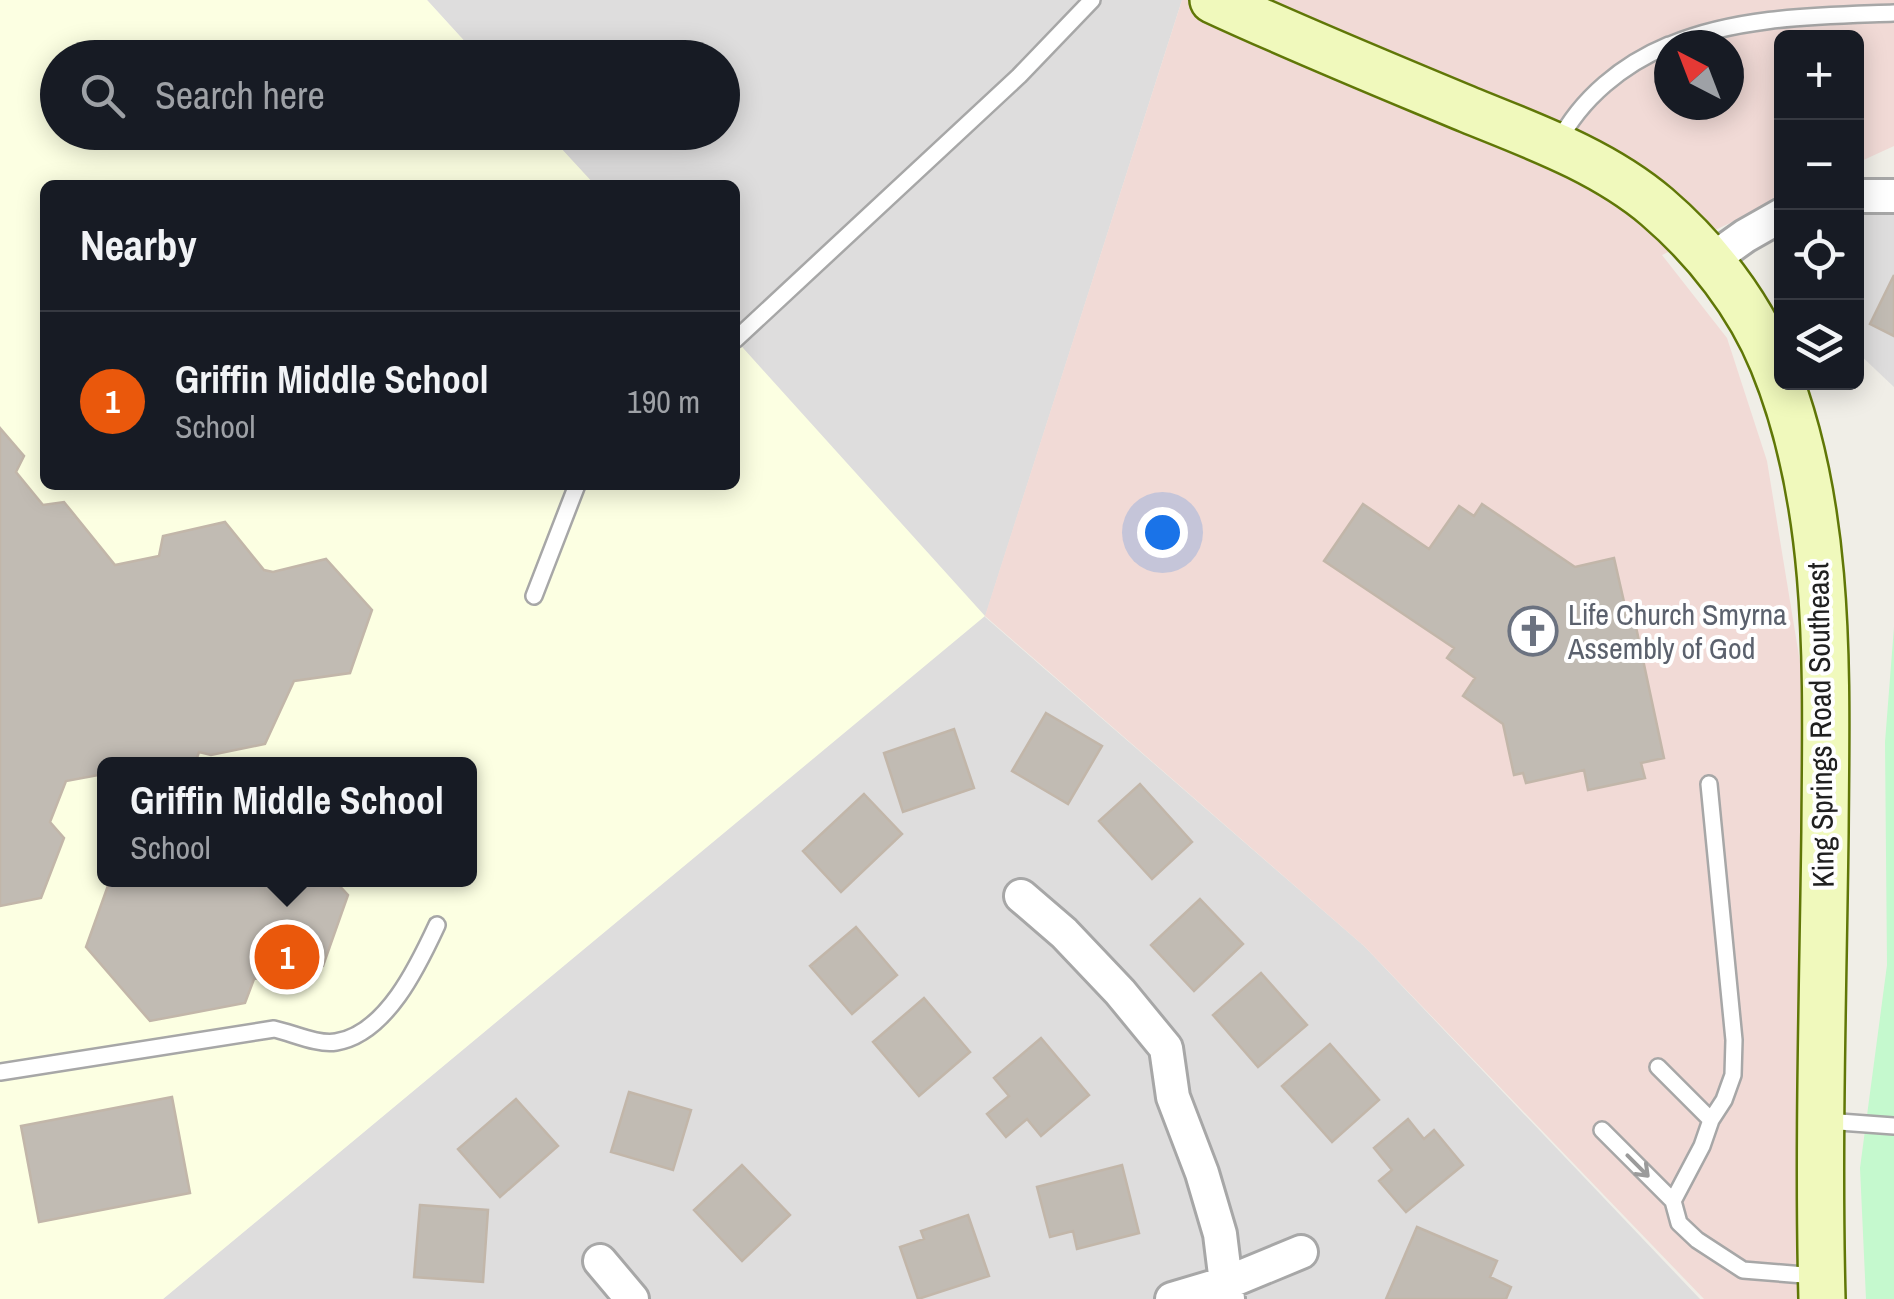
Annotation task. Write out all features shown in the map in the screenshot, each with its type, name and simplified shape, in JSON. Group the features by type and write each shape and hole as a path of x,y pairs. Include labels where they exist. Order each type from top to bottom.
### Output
{"street":[{"name":"King Springs Road Southeast","path":"1213,0 1556,146 1623,182 1656,206 1710,262 1756,328 1773,363 1803,461 1812,507 1822,610 1826,716 1822,1288"},
{"path":"1864,196 1894,196"},
{"path":"1710,262 1774,220"},
{"path":"1021,896 1064,932 1166,1048 1173,1097 1220,1234 1227,1291"},
{"path":"1172,1299 1227,1291 1302,1252"},
{"path":"600,1262 632,1299"}],"lane":[{"path":"740,335 1019,76 1092,0"},
{"path":"1711,30 1858,7 1894,13"},
{"path":"1556,146 1568,123 1600,88 1640,57 1654,51"},
{"path":"534,596 576,490"},
{"path":"1673,1201 1733,1075 1734,1040 1708,784"},
{"path":"0,1072 274,1028 336,1042 363,1031 396,1001 438,926"},
{"path":"1658,1068 1711,1120"},
{"path":"1822,1120 1894,1126"},
{"path":"1602,1130 1673,1201 1679,1224 1697,1240 1743,1270 1822,1288"}],"shaded area":[{"path":"0,0 427,0 463,40 40,40 40,150 563,150 590,180 40,180 40,490 740,490 740,345 985,616 163,1299 0,1299"},
{"path":"427,0 1182,0 985,617 1364,946 1700,1299 163,1299 984,616 740,347 740,180 589,180 562,150 740,150 740,40 463,40"},
{"path":"1182,0 1894,0 1894,146 1864,160 1864,30 1774,30 1774,202 1662,255 1727,338 1767,461 1810,723 1815,1299 1704,1299 1364,946 985,616"},
{"path":"1894,183 1894,387 1864,359 1864,200"}],"green space":[{"path":"1894,627 1894,1299 1866,1299 1860,1168 1887,965 1885,742"}],"building":[{"path":"1894,275 1894,336 1870,324"},
{"path":"0,428 24,456 16,472 43,505 64,502 115,565 159,556 163,536 225,522 264,570 273,572 326,559 372,610 350,673 294,681 265,744 211,755 199,752 197,757 97,757 97,775 66,781 50,822 64,838 41,898 0,906"},
{"name":"Life Church Smyrna Assembly of God","path":"1363,504 1429,549 1459,506 1474,516 1482,504 1575,567 1614,558 1627,615 1633,613 1664,758 1641,763 1645,778 1588,790 1584,770 1526,783 1523,773 1514,775 1503,724 1463,696 1475,678 1447,658 1454,648 1324,561"},
{"path":"1046,713 1102,746 1068,804 1012,771"},
{"path":"954,729 974,788 903,812 884,753"},
{"path":"1140,784 1192,842 1152,879 1099,821"},
{"path":"864,794 902,834 841,892 803,851"},
{"path":"107,887 341,887 348,895 323,966 254,979 245,1003 150,1021 86,947"},
{"path":"1200,899 1243,944 1194,991 1151,945"},
{"path":"856,927 897,975 852,1014 810,966"},
{"path":"1261,973 1307,1025 1258,1067 1213,1015"},
{"path":"924,998 970,1052 919,1096 873,1042"},
{"path":"1041,1038 1089,1095 1041,1136 1027,1119 1006,1137 987,1114 1009,1096 994,1078"},
{"path":"1330,1044 1379,1100 1332,1142 1282,1086"},
{"path":"629,1092 691,1110 673,1170 611,1152"},
{"path":"172,1097 190,1193 39,1222 21,1126"},
{"path":"516,1099 558,1146 500,1197 458,1149"},
{"path":"1408,1119 1424,1139 1434,1130 1463,1165 1406,1212 1379,1181 1392,1170 1374,1148"},
{"path":"742,1165 790,1215 742,1261 694,1210"},
{"path":"1122,1165 1139,1233 1077,1249 1073,1231 1050,1237 1037,1187"},
{"path":"420,1205 488,1210 483,1282 414,1277"},
{"path":"968,1215 989,1276 918,1299 900,1247 924,1239 921,1231"},
{"path":"1417,1227 1497,1261 1490,1277 1511,1287 1506,1299 1386,1299"}],"place":[{"name":"Life Church Smyrna Assembly of God","path":"1533,631"},
{"name":"Griffin Middle School","path":"287,957"}]}
